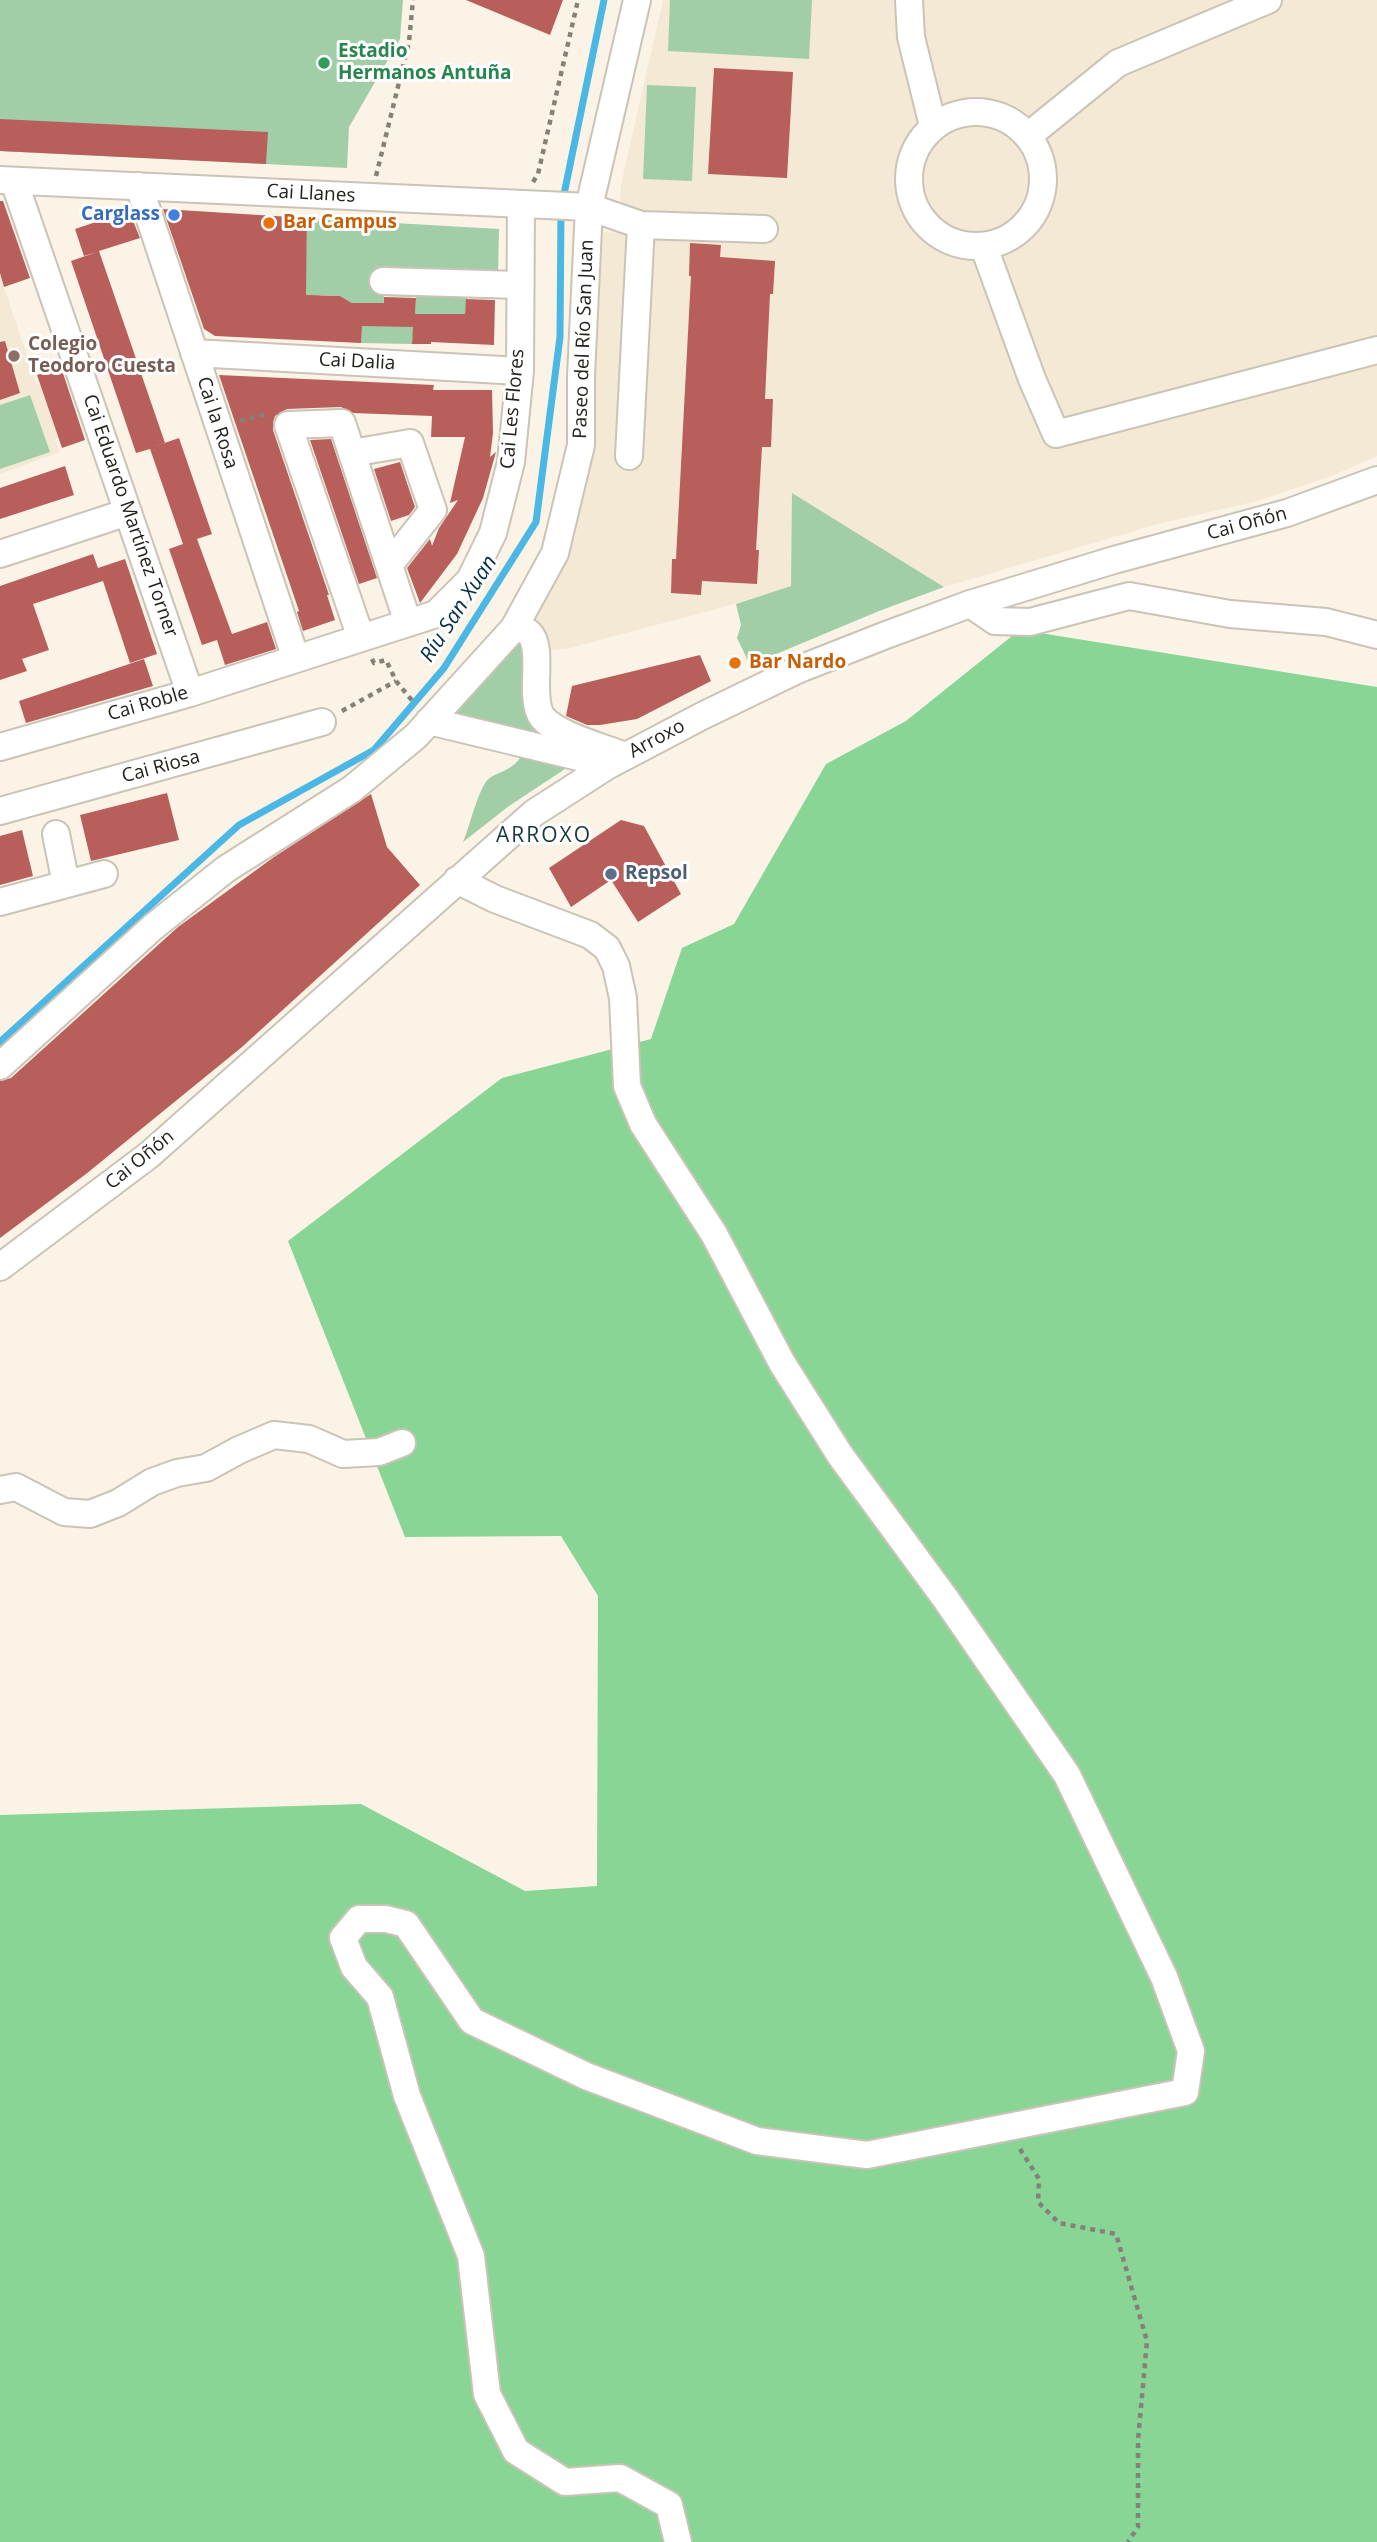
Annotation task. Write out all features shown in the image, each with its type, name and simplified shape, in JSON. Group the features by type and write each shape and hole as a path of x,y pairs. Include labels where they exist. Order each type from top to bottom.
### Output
{"street":[{"name":"Paseo del Río San Juan","path":"0,1066 153,927 226,869 352,789 416,736 514,628 555,553 581,445 581,376 589,207 637,0"},
{"path":"909,0 911,37 933,126"},
{"path":"1028,136 1118,63 1268,0"},
{"path":"982,111 1005,118 1028,136 1040,158 1044,179 1040,201 1030,221 1008,239 984,247 964,246 941,238 922,222 912,204 908,187 910,163 917,145 933,126 957,114 982,111"},
{"name":"Cai Llanes","path":"7,181 589,207 631,221 764,229"},
{"name":"Cai Eduardo Martínez Torner","path":"7,181 128,512 190,693"},
{"name":"Cai la Rosa","path":"139,187 296,659"},
{"name":"Cai Les Flores","path":"296,659 436,614 470,580 493,533 511,462 520,371 521,204"},
{"path":"629,456 631,221"},
{"path":"984,247 1032,379 1056,435 1377,350"},
{"path":"383,281 520,285"},
{"name":"Cai Dalia","path":"194,353 520,371"},
{"path":"357,639 288,425 342,423 408,623"},
{"path":"352,453 410,443 414,454 433,510 390,564"},
{"name":"Cai Oñón","path":"1114,560 1287,513 1377,480"},
{"path":"0,554 128,512"},
{"name":"Arroxo","path":"274,1046 534,813 616,761 797,670 970,604 1114,560"},
{"path":"970,604 995,621 1030,622 1129,596 1230,614 1326,622 1377,635"},
{"path":"514,628 526,631 532,636 541,716 556,729 616,761"},
{"name":"Cai Roble","path":"0,747 190,693 296,659"},
{"name":"Cai Riosa","path":"0,811 323,722"},
{"path":"429,722 583,758 616,761"},
{"path":"56,834 66,884"},
{"path":"0,902 104,874"},
{"path":"457,880 495,899 590,935 607,948 617,966 623,998 627,1086 643,1124 714,1234 782,1363 839,1455 946,1598 1067,1775 1164,1977 1191,2051 1185,2092 867,2155 757,2141 586,2076 472,2021 406,1924 386,1919 359,1919 343,1938 354,1966 380,1997 407,2096 471,2256 487,2393 516,2451 565,2482 620,2478 670,2505 678,2542"},
{"name":"Cai Oñón","path":"0,1267 149,1155 274,1046"},
{"path":"0,1490 16,1487 64,1512 90,1514 118,1503 152,1482 177,1472 206,1468 274,1435 309,1439 343,1454 379,1452 402,1443"}],"path":[{"path":"371,197 409,42 414,0"},
{"path":"521,204 538,174 578,0"},
{"path":"219,428 264,414 288,425"},
{"path":"323,722 396,681 386,660 374,663"},
{"path":"1006,2127 1040,2179 1038,2202 1059,2223 1116,2234 1147,2341 1138,2440 1138,2527 1128,2542"}],"shaded area":[{"path":"663,0 1377,0 1377,456 1334,475 1261,500 1158,524 944,587 793,494 791,586 731,605 566,649 539,651 531,618 552,587 570,548 592,445 594,347 602,232 619,233 621,185"},
{"name":"Colegio Teodoro Cuesta","path":"0,265 4,287 37,385 41,384 59,437 55,439 60,452 0,474"}],"green space":[{"path":"0,0 403,0 400,39 349,127 347,168 0,151"},
{"path":"670,0 812,0 809,59 668,51"},
{"path":"647,85 696,87 692,181 643,179"},
{"path":"307,218 499,229 498,278 467,296 465,314 446,314 443,342 431,342 433,316 419,337 412,337 412,344 361,343 362,303 352,303 340,296 320,295 316,299 290,301 306,271","holes":["384,296 416,297 414,326 383,326"]},
{"path":"30,395 50,452 0,469 0,405"},
{"path":"792,493 944,587 750,665 737,638 741,625 736,604 791,586"},
{"path":"1040,633 1377,687 1377,2542 0,2542 0,1815 361,1804 525,1891 597,1886 598,1596 561,1536 405,1537 288,1241 502,1078 651,1039 682,948 734,924 826,764 906,721 1012,636"},
{"path":"523,636 536,722 544,739 449,716"},
{"path":"523,751 574,763 509,806 463,842 485,783 515,763"}],"building":[{"path":"466,0 563,0 550,35"},
{"path":"714,68 793,72 787,178 708,174"},
{"path":"0,119 268,132 266,164 0,151"},
{"path":"0,201 3,201 30,278 4,287 0,273"},
{"path":"163,209 307,218 306,295 340,296 352,303 384,303 384,297 416,298 415,314 465,314 466,299 495,300 494,345 431,342 412,344 413,327 362,326 361,343 215,336 204,329"},
{"path":"129,211 140,238 99,251 165,443 179,438 212,534 197,539 232,634 267,622 276,649 225,665 217,640 202,645 169,549 183,544 150,449 136,453 71,261 97,252 84,256 75,229"},
{"path":"690,243 721,245 720,257 775,261 773,294 770,294 765,399 773,399 771,447 762,447 756,550 759,550 757,584 702,581 701,595 671,593 672,559 676,559 691,276"},
{"path":"5,341 20,393 0,400 0,342"},
{"path":"61,367 85,440 62,448 37,375"},
{"path":"219,375 434,385 433,390 492,390 493,433 490,457 496,452 483,498 457,554 420,603 407,568 430,539 432,546 439,528 458,500 450,503 465,437 431,437 432,416 353,413 341,407 287,409 275,416 273,430 335,620 303,631 297,612 299,611"},
{"path":"331,439 377,578 359,584 310,440"},
{"path":"400,462 415,507 409,515 391,521 374,469"},
{"path":"65,466 74,495 0,519 0,488"},
{"path":"93,554 99,571 98,568 125,559 157,654 130,663 103,581 33,604 49,650 22,659 27,671 0,680 0,586"},
{"path":"700,655 711,681 637,719 587,725 566,716 572,686"},
{"path":"144,659 153,686 26,723 19,701"},
{"path":"167,793 179,840 91,861 80,815"},
{"path":"371,794 387,847 420,885 242,1047 86,1174 0,1238 0,1081 11,1078 178,927 274,857"},
{"name":"Repsol","path":"621,820 644,826 681,894 638,922 611,880 571,907 549,868"},
{"path":"22,830 33,876 0,885 0,836"}],"waterway":[{"name":"Ríu San Xuan","path":"563,199 604,0"},
{"name":"Ríu San Xuan","path":"0,1042 239,825 374,750 444,668 536,522 560,337 561,211"}],"place":[{"name":"Estadio Hermanos Antuña","path":"324,63"},
{"name":"Carglass","path":"174,215"},
{"name":"Bar Campus","path":"269,223"},
{"name":"Colegio Teodoro Cuesta","path":"14,356"},
{"name":"Bar Nardo","path":"735,663"},
{"name":"Repsol","path":"611,874"}],"district":[{"name":"ARROXO","path":"544,836"}]}
